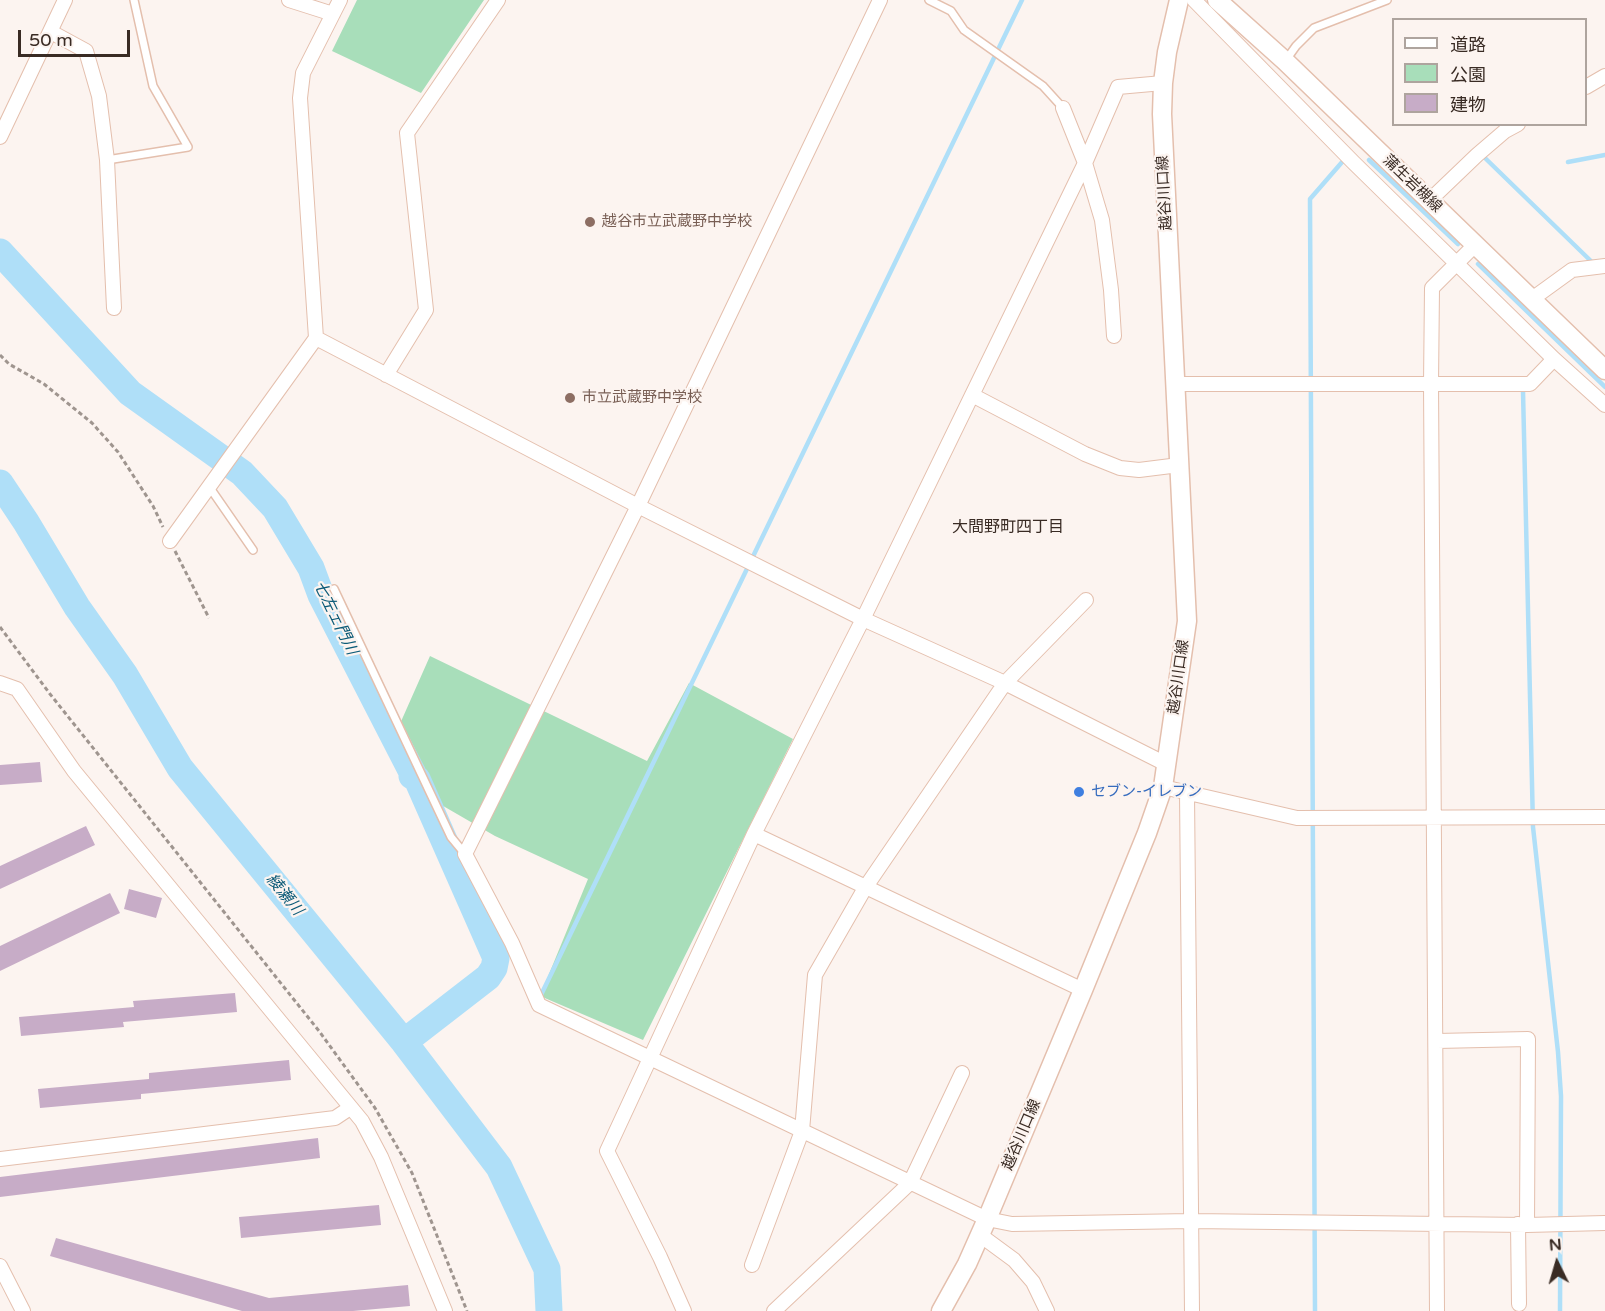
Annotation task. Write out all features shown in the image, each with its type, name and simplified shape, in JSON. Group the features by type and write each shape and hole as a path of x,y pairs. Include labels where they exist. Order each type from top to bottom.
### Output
{"main road":[{"name":"越谷川口線","path":"941,1311 984,1227 1147,833 1163,787 1187,621 1163,154 1163,83 1174,16 1179,0"},
{"name":"蒲生岩槻線","path":"1217,0 1285,61 1605,370"}],"street":[{"path":"0,137 65,0"},
{"path":"289,0 333,14"},
{"path":"170,541 208,485 316,338 300,98 303,73 340,0"},
{"path":"386,375 426,310 407,133 498,0"},
{"path":"880,0 638,506 479,830 465,854 512,943 539,1005 910,1184 984,1227 1033,1282 1047,1311"},
{"path":"1194,0 1353,162 1554,359 1605,405"},
{"path":"51,32 86,51 99,96 107,160 114,308"},
{"path":"1587,86 1605,76"},
{"path":"684,1311 607,1151 754,834 863,619 1085,163 1118,87 1163,83"},
{"path":"1064,108 1085,163 1102,220 1114,336"},
{"path":"1430,200 1477,155 1514,126"},
{"path":"1437,1311 1432,288 1476,244"},
{"path":"1532,299 1572,270 1605,266"},
{"path":"316,338 638,506 863,619 1005,683 1166,764"},
{"path":"1176,384 1530,384 1554,359"},
{"path":"972,395 1085,454 1120,468 1139,470 1179,465"},
{"path":"752,1265 802,1131 815,975 865,888 1005,683 1086,600"},
{"path":"0,683 17,689 74,771 362,1121 381,1157 445,1311"},
{"path":"1163,787 1297,818 1605,817"},
{"path":"1187,793 1192,1311"},
{"path":"754,834 1083,990"},
{"path":"1437,1041 1528,1040 1519,1304"},
{"path":"774,1311 910,1184 962,1073"},
{"path":"0,1159 335,1118 350,1108"},
{"path":"984,1227 1012,1224 1191,1221 1522,1225 1605,1223"},
{"path":"0,1266 23,1311"}],"lane":[{"path":"107,160 188,147 153,86 134,0"},
{"path":"928,0 951,11 964,30 1043,86 1064,108"},
{"path":"1285,61 1314,28 1387,0"},
{"path":"208,485 253,550"},
{"path":"334,589 451,837 465,854"}],"path":[{"path":"0,355 9,364 44,384 92,423 118,452 153,506 209,618"},
{"path":"0,627 50,694 319,1030 375,1108 412,1173 467,1311"}],"green space":[{"path":"357,0 484,0 421,93 332,51"},
{"path":"430,656 647,761 689,683 793,739 643,1040 540,996 588,879 495,836 438,803 399,726"}],"building":[{"path":"40,762 42,782 0,785 0,765"},
{"path":"86,826 95,845 0,889 0,866"},
{"path":"129,889 162,898 156,918 124,909"},
{"path":"110,893 120,913 0,971 0,946"},
{"path":"235,993 237,1012 123,1022 124,1027 21,1036 19,1017 134,1007 133,1001"},
{"path":"289,1060 291,1080 141,1094 141,1099 40,1108 38,1089 149,1079 149,1073"},
{"path":"318,1138 320,1158 0,1197 0,1177"},
{"path":"379,1205 381,1225 241,1238 239,1217"},
{"path":"56,1238 269,1298 408,1285 410,1306 353,1311 242,1311 50,1256"}],"waterway":[{"path":"540,997 1022,0"},
{"path":"1568,162 1605,155"},
{"path":"1485,158 1595,265"},
{"path":"1369,160 1458,244"},
{"path":"1315,1311 1310,199 1343,161"},
{"name":"七左ェ門川","path":"0,252 130,393 242,473 275,508 311,568 321,595 412,776 417,779 496,958 494,968 488,977 404,1042"},
{"path":"1478,264 1605,387"},
{"path":"1523,391 1533,827 1561,1096 1560,1311"},
{"name":"綾瀬川","path":"0,483 77,607 125,675 180,768 404,1042 499,1167 547,1269 549,1311"}],"place":[{"name":"越谷市立武蔵野中学校","path":"590,222"},
{"name":"市立武蔵野中学校","path":"570,398"},
{"name":"セブン-イレブン","path":"1079,792"}],"district":[{"name":"大間野町四丁目","path":"1008,528"}]}
